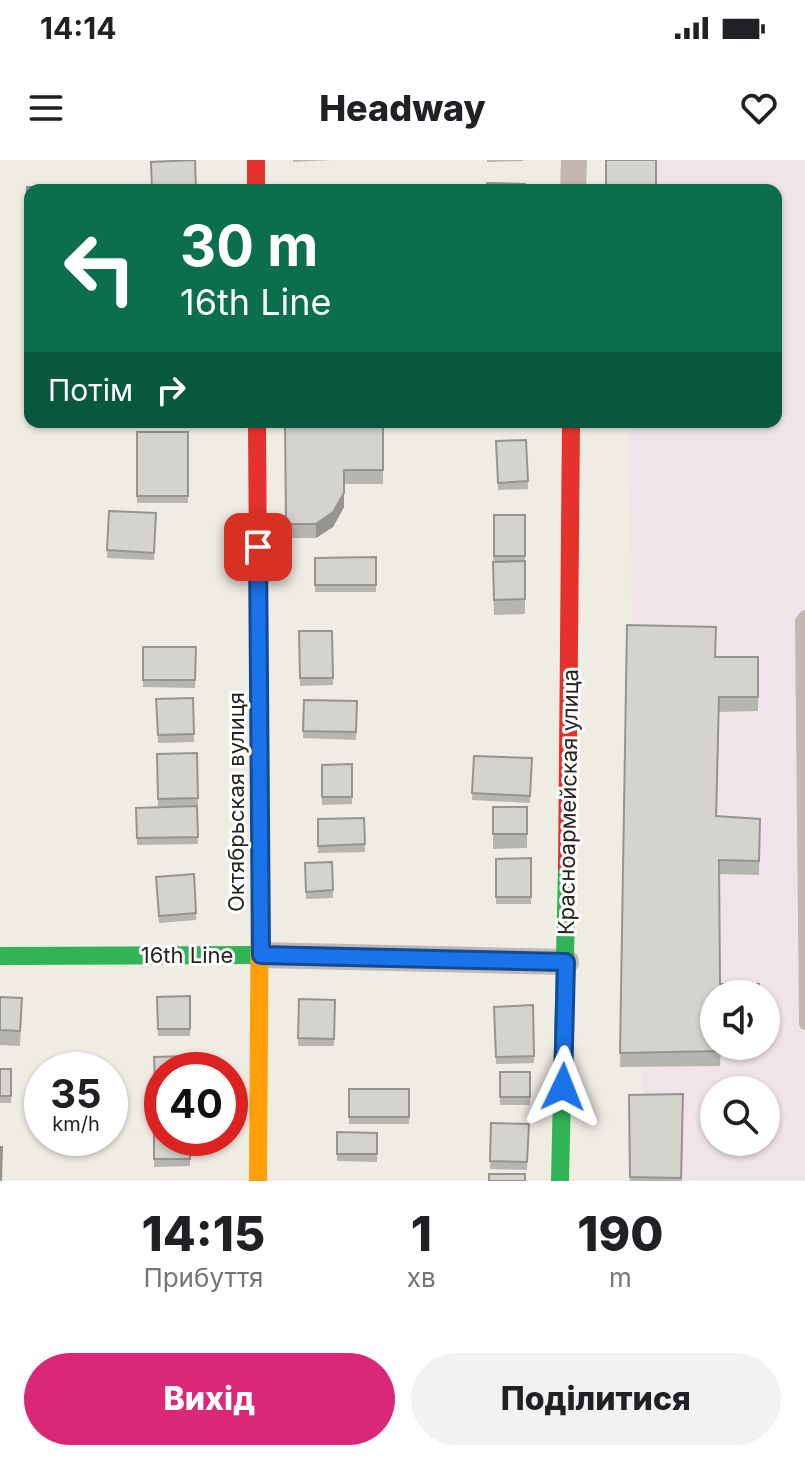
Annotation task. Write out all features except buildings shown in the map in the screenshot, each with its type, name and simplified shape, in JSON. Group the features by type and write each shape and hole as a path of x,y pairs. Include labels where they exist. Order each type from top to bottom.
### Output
{"street":[{"path":"256,160 256,184"},
{"path":"573,184 574,160"},
{"name":"Октябрьская вулиця","path":"257,428 261,955 258,1181"},
{"name":"Красноармейская улица","path":"560,1181 566,962 571,428"},
{"name":"16th Line","path":"0,956 261,955 566,962"}],"lane":[{"path":"805,616 801,621 805,1024"}],"shaded area":[{"path":"622,160 805,160 805,1181 642,1181 628,428 782,428 782,184 623,184"}],"traffic: fast":[{"path":"560,1181 567,867"},
{"path":"0,956 261,955"}],"traffic: slow":[{"path":"258,1181 260,866"}],"traffic: jam":[{"path":"256,160 256,184"},
{"path":"257,428 260,866"},
{"path":"567,867 571,428"}],"route":[{"path":"258,547 261,955 566,962 563,1087"}]}
